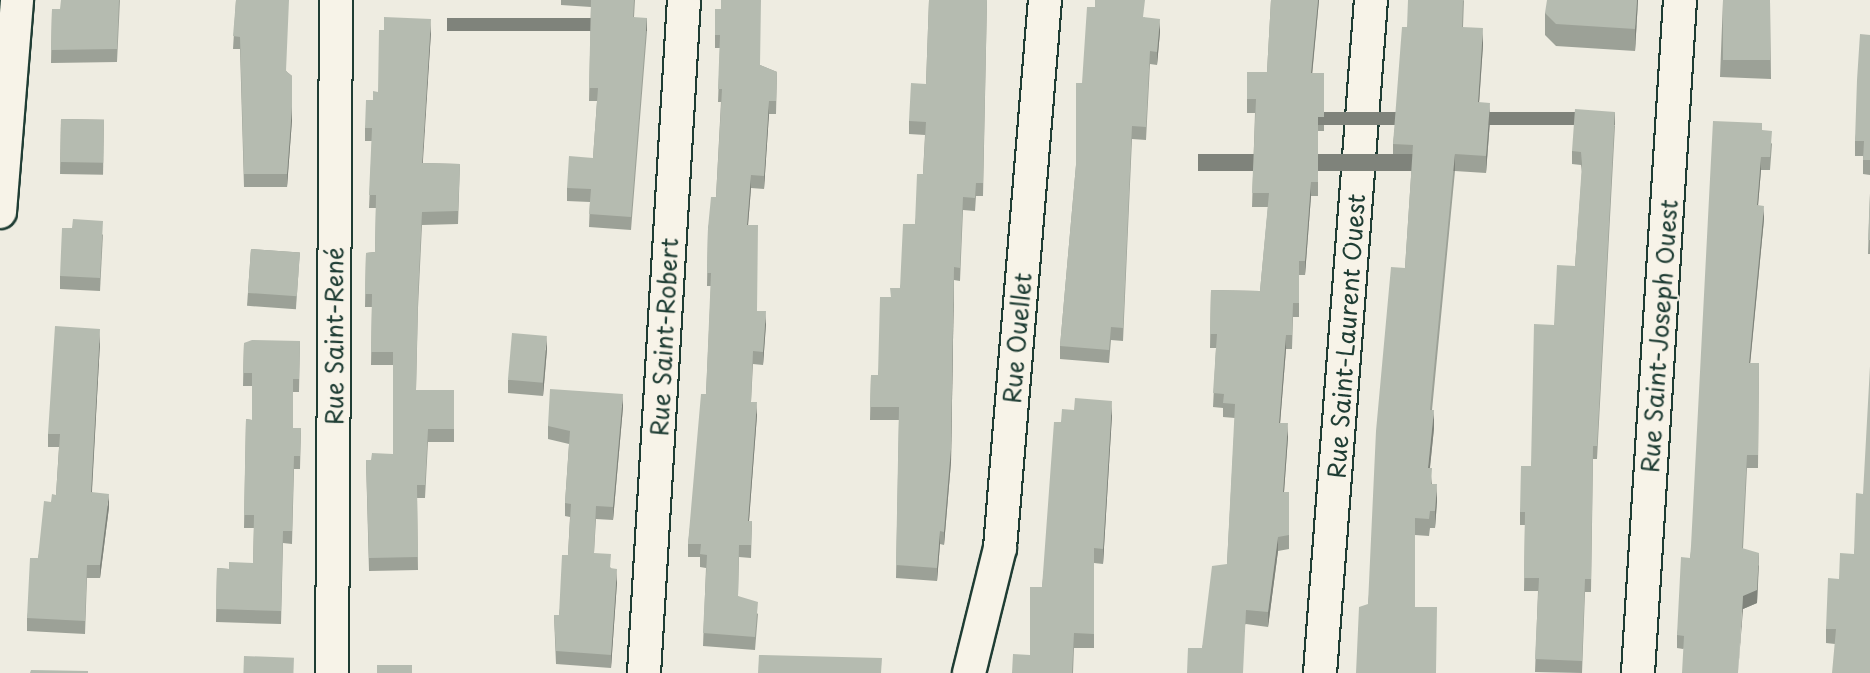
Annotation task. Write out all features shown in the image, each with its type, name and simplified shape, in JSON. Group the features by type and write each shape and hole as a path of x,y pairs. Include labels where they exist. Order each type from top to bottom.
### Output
{"street":[{"path":"0,212 17,0"},
{"name":"Rue Saint-René","path":"332,673 336,0"},
{"name":"Rue Saint-Robert","path":"644,673 684,0"},
{"name":"Rue Ouellet","path":"969,673 1000,548 1045,0"},
{"name":"Rue Saint-Laurent Ouest","path":"1320,673 1371,0"},
{"name":"Rue Saint-Joseph Ouest","path":"1638,673 1680,0"}],"building":[{"path":"61,0 119,0 117,49 51,50 52,9 60,9"},
{"path":"236,0 289,0 286,71 292,76 292,107 287,174 244,174 240,37 233,36"},
{"path":"591,0 634,0 633,17 647,18 631,217 589,214 591,189 567,188 569,156 593,158 598,88 589,88"},
{"path":"721,0 761,0 760,65 777,72 776,101 769,101 764,176 751,175 747,225 758,225 757,311 766,311 763,352 753,351 751,402 757,402 748,521 752,521 751,545 739,545 738,596 758,602 755,637 703,633 707,555 700,554 701,544 688,544 701,394 706,394 711,273 707,273 708,228 711,197 716,197 722,89 718,89 720,35 715,35 715,9 721,9"},
{"path":"929,0 987,0 983,183 976,183 975,198 963,197 960,268 954,267 951,449 944,532 940,531 937,568 896,565 899,407 870,407 871,375 878,375 880,297 891,297 890,288 900,288 903,224 915,224 917,174 923,174 926,122 909,121 911,83 926,84"},
{"path":"1095,0 1145,0 1143,17 1160,19 1157,52 1150,51 1146,127 1132,126 1123,328 1111,327 1109,350 1060,346 1076,165 1076,83 1082,83 1087,7 1095,7"},
{"path":"1271,0 1318,0 1311,73 1324,73 1324,117 1318,117 1318,182 1311,182 1305,261 1299,261 1299,303 1293,303 1292,335 1286,335 1279,423 1288,423 1283,492 1289,492 1289,535 1278,537 1268,612 1246,610 1243,673 1187,673 1188,648 1202,648 1212,566 1227,564 1235,404 1223,403 1224,394 1213,393 1217,334 1210,334 1211,290 1260,291 1269,193 1252,193 1256,99 1247,99 1247,72 1267,72"},
{"path":"1408,0 1463,0 1462,27 1483,28 1478,102 1490,103 1486,156 1455,154 1430,410 1434,410 1428,468 1432,468 1431,484 1437,484 1435,511 1430,511 1429,519 1415,518 1415,607 1437,607 1436,673 1356,673 1359,607 1368,604 1376,431 1391,267 1405,268 1413,145 1393,144 1402,27 1407,27"},
{"path":"1547,0 1637,0 1635,29 1556,24 1545,13"},
{"path":"1723,0 1770,0 1770,60 1723,60"},
{"path":"384,17 431,19 422,163 460,164 458,211 422,212 418,295 416,390 454,390 454,429 428,429 425,485 417,485 418,557 369,558 366,460 371,460 372,453 393,454 393,352 371,352 372,294 365,294 366,253 375,252 376,195 369,195 372,128 365,128 366,100 373,100 373,91 378,92 379,30 384,30"},
{"path":"1860,34 1870,35 1870,160 1863,160 1864,141 1855,141"},
{"path":"1575,109 1615,112 1597,446 1593,446 1591,579 1585,579 1582,661 1535,659 1539,578 1524,578 1525,512 1520,512 1521,466 1531,466 1534,324 1554,325 1557,265 1575,266 1582,164 1581,152 1572,151"},
{"path":"61,119 104,120 103,163 60,162"},
{"path":"1713,121 1762,123 1762,130 1772,131 1770,157 1761,157 1757,205 1764,206 1749,363 1759,363 1758,455 1747,455 1742,548 1759,553 1757,590 1743,596 1738,673 1682,673 1684,636 1677,635 1681,557 1690,558 1691,546"},
{"path":"1870,194 1870,240 1868,240"},
{"path":"73,219 103,221 100,278 60,276 62,228 72,228"},
{"path":"251,249 300,252 297,296 248,293"},
{"path":"55,326 100,329 91,492 109,494 100,565 87,565 85,621 27,618 30,558 38,558 44,501 51,502 52,494 56,495 60,434 48,434"},
{"path":"512,333 547,336 543,383 508,380"},
{"path":"252,340 300,341 299,379 293,379 293,428 301,428 300,456 294,456 292,531 283,531 281,611 216,609 217,568 229,569 229,562 253,563 254,515 244,515 246,419 252,420 252,373 243,373 244,343"},
{"path":"1870,366 1870,673 1832,673 1836,629 1826,629 1828,578 1839,579 1840,553 1854,554 1856,493 1863,494"},
{"path":"550,389 623,394 613,507 596,506 594,553 611,554 610,568 617,569 611,655 556,651 554,615 559,615 562,555 568,555 571,504 565,503 570,431 548,426"},
{"path":"1075,398 1112,401 1103,549 1094,548 1094,634 1074,633 1072,673 1012,673 1013,654 1030,655 1030,587 1042,587 1054,422 1061,422 1062,409 1074,410"},
{"path":"759,655 882,658 881,673 758,673"},
{"path":"244,656 294,658 293,673 243,673"},
{"path":"377,665 412,665 412,673 377,673"},
{"path":"31,670 88,671 88,673 30,673"}]}
